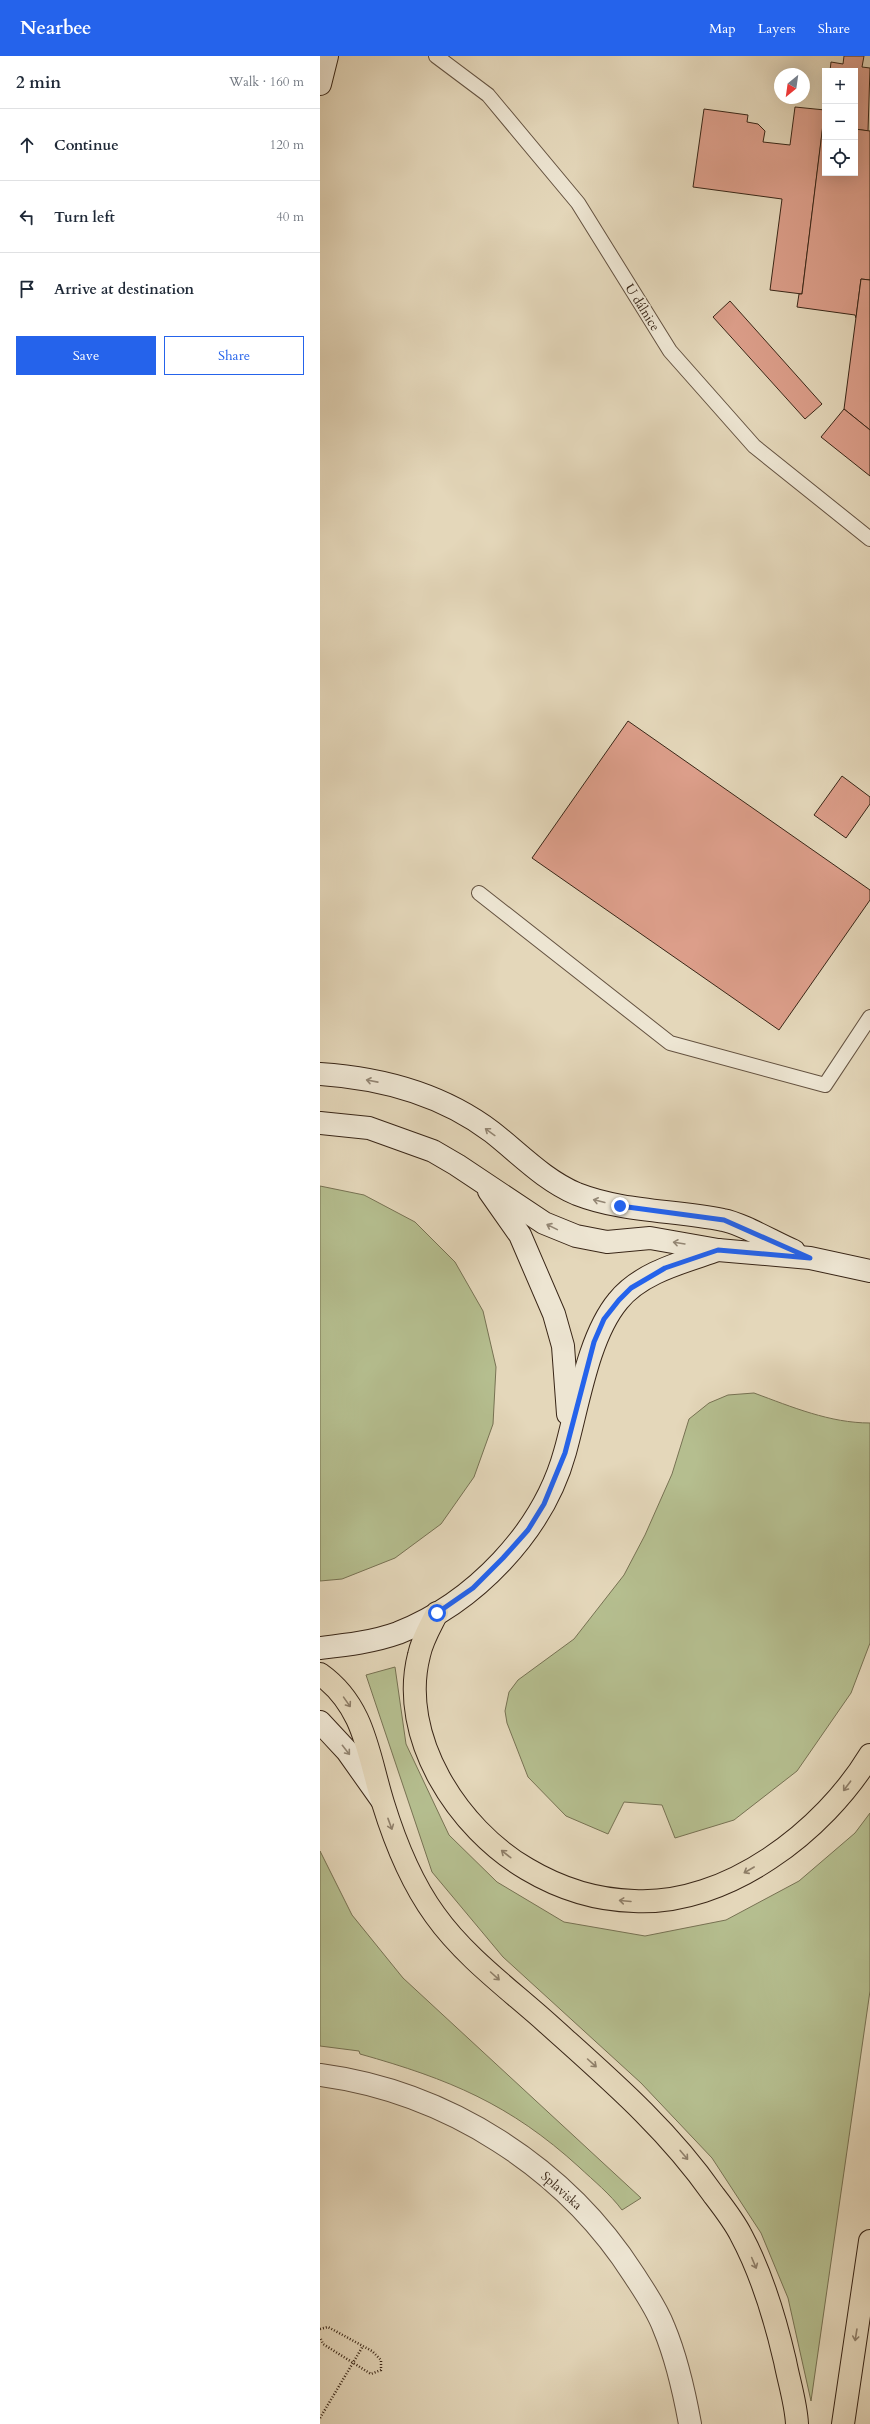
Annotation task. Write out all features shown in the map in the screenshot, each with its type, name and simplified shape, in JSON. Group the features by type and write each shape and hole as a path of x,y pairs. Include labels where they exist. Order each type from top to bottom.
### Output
{"highway":[{"path":"437,1613 426,1633 419,1655 415,1676 415,1697 423,1739 440,1779 466,1816 503,1852 525,1868 576,1892 604,1899 635,1902 661,1900 698,1893 728,1882 788,1844 815,1821 843,1792 870,1755"},
{"path":"320,1674 334,1686 350,1705 372,1757 382,1802 398,1847 424,1899 436,1916 466,1950 635,2102 686,2157 728,2213 746,2245 763,2286 779,2335 797,2424"},
{"path":"843,2424 870,2241"}],"main road":[{"path":"320,84 327,56"},
{"path":"320,1074 370,1080 419,1093 457,1111 491,1132 533,1168 576,1193 620,1206 724,1220 810,1258"},
{"path":"320,1122 369,1128 402,1138 433,1151 544,1223 576,1236 607,1242 650,1238 718,1250 810,1258 870,1271"},
{"path":"482,1182 520,1235 554,1314 563,1346 569,1434"},
{"path":"320,1648 358,1644 397,1633 437,1613 473,1588 528,1530 557,1476 594,1342 604,1319 631,1288 665,1268 718,1250"},
{"path":"320,1722 347,1751 382,1802"},
{"name":"Splaviska","path":"320,2075 395,2092 459,2118 496,2139 560,2186 606,2235 625,2261 653,2306 664,2327 682,2381 690,2424"}],"lane":[{"name":"U dálnice","path":"436,56 488,95 578,203 670,351 754,446 870,539"},
{"path":"479,893 670,1043 825,1085 870,1017"}],"path":[{"path":"320,2329 328,2327 372,2351 381,2360 381,2370 371,2374 323,2344 320,2337"},
{"path":"320,2418 363,2346"}],"green space":[{"path":"320,1186 364,1195 415,1222 455,1262 483,1311 496,1367 493,1424 474,1477 441,1524 395,1558 342,1579 320,1581"},
{"path":"754,1393 797,1409 826,1417 870,1423 870,1643 851,1693 797,1771 734,1820 675,1838 662,1805 624,1802 608,1834 566,1816 528,1777 507,1723 505,1711 509,1692 518,1680 574,1639 624,1575 645,1535 672,1474 689,1419 709,1403 728,1395"},
{"path":"395,1667 406,1744 449,1835 497,1882 564,1922 645,1936 726,1920 799,1881 855,1833 870,1813 870,1991 811,2401 788,2298 761,2233 712,2158 641,2083 503,1957 432,1872 366,1675"},
{"path":"320,1851 352,1915 403,1978 641,2198 622,2210 602,2188 553,2145 528,2126 477,2096 422,2073 360,2054 359,2051 320,2046"}],"building":[{"path":"844,56 864,56 862,67 870,68 868,131 858,129 858,68 830,68 831,62 843,64"},
{"path":"795,107 822,110 822,134 802,294 770,290 782,199 693,187 704,109 748,115 747,122 758,124 765,131 763,142 790,145"},
{"path":"858,129 870,131 870,280 861,279 856,318 855,315 797,307 799,294 802,294 822,132 822,176 858,176"},
{"path":"861,279 870,280 870,430 844,409"},
{"path":"730,301 822,404 805,419 713,317"},
{"path":"844,409 870,430 870,476 821,437"},
{"path":"628,721 870,890 870,900 779,1030 532,858"},
{"path":"842,776 870,797 870,804 846,838 814,815"}],"route":[{"path":"437,1613 473,1588 503,1558 528,1530 544,1504 557,1476 565,1453 594,1342 604,1319 631,1288 665,1268 718,1250 810,1258 724,1220 620,1206"}]}
